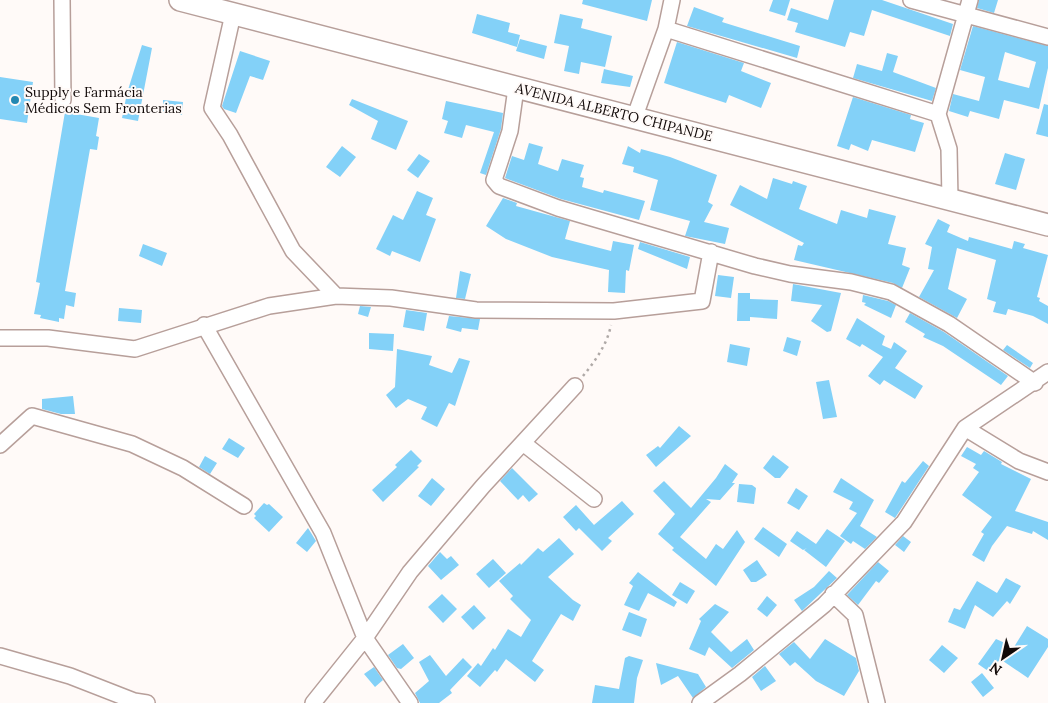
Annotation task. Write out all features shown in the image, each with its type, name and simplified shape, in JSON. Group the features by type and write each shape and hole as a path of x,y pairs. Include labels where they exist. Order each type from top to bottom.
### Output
{"main road":[{"name":"AVENIDA ALBERTO CHIPANDE","path":"180,0 516,88 635,116 1048,225"}],"street":[{"path":"62,0 63,100"},
{"path":"635,116 666,29 672,0"},
{"path":"911,0 1048,37"},
{"path":"950,200 949,149 938,114 970,0"},
{"path":"234,14 212,108 230,135 293,251 336,296"},
{"path":"666,29 938,114"},
{"path":"516,88 510,131 494,180 499,186 558,208 790,274 850,282 890,292 949,324 1035,382"},
{"path":"0,338 48,338 135,348 269,306 336,296 390,298 476,310 614,311 702,300 711,252"},
{"path":"204,325 323,533 365,638 410,703"},
{"path":"700,703 740,674 824,605 904,522 965,428 1048,372"},
{"path":"313,703 365,638 410,572 575,386"},
{"path":"0,445 32,416 132,444 183,468 244,506"},
{"path":"965,428 1019,461 1048,472"},
{"path":"523,443 594,499"},
{"path":"833,594 855,615 877,703"},
{"path":"0,656 70,676 134,701 147,703"}],"path":[{"path":"575,386 598,357 606,342 614,311"}],"building":[{"path":"583,0 652,0 647,21 582,4"},
{"path":"773,0 790,0 785,16 769,11"},
{"path":"834,0 882,0 953,24 950,36 872,10 864,36 850,32 845,47 795,32 798,23 787,20 791,8 828,20"},
{"path":"979,0 998,0 994,13 977,8"},
{"path":"694,7 724,18 722,22 800,46 797,58 687,26"},
{"path":"477,14 510,23 508,32 520,35 517,47 472,33"},
{"path":"560,14 583,19 581,28 612,36 605,67 581,62 579,74 564,71 569,46 554,43"},
{"path":"973,26 1048,46 1048,68 1039,109 1004,100 999,119 970,111 968,117 949,111 953,94 979,101 985,77 960,70","holes":["1005,52 1036,62 1029,88 998,80"]},
{"path":"520,39 547,46 544,59 516,51"},
{"path":"677,42 744,63 741,71 771,83 761,108 729,95 726,103 664,83"},
{"path":"142,45 152,48 138,121 122,118 127,93"},
{"path":"240,51 270,61 263,80 250,76 236,113 224,109 222,106"},
{"path":"887,53 898,56 893,72 936,88 932,101 853,78 857,64 882,71"},
{"path":"604,69 633,76 630,87 601,83"},
{"name":"Supply e Farmácia Médicos Sem Fronterias","path":"0,77 33,82 27,123 0,119"},
{"path":"853,97 911,115 910,119 924,123 915,152 872,140 868,151 851,144 849,150 837,146"},
{"path":"352,99 408,121 396,150 371,139 378,121 349,105"},
{"path":"163,100 183,102 182,115 163,114"},
{"path":"446,101 503,113 501,129 486,175 480,173 494,132 466,125 462,138 444,133 448,121 442,119"},
{"path":"1044,104 1048,105 1048,137 1036,134"},
{"path":"65,112 99,118 96,136 99,137 97,150 90,149 65,291 76,293 74,307 66,305 64,319 59,318 59,322 40,318 41,315 34,314 40,283 36,282"},
{"path":"529,143 543,147 538,164 558,171 562,159 584,165 580,177 584,178 582,187 603,193 604,190 645,201 639,220 561,199 505,178 512,156 524,160"},
{"path":"342,146 356,157 340,177 326,167"},
{"path":"628,146 640,153 641,149 670,157 717,175 708,202 713,205 704,222 729,228 725,244 685,236 690,221 650,210 658,180 633,172 634,167 622,164"},
{"path":"1005,153 1025,159 1016,190 995,184"},
{"path":"419,154 430,161 418,178 407,170"},
{"path":"773,178 792,184 793,181 807,186 799,209 837,224 841,210 867,218 869,209 896,216 888,244 906,248 902,265 910,268 902,288 893,283 794,260 798,245 802,246 804,243 730,205 740,185 767,199"},
{"path":"417,191 433,198 426,215 436,219 420,262 392,251 390,256 376,249 393,215 403,220"},
{"path":"503,198 517,203 516,206 570,221 565,239 611,251 613,241 634,245 629,271 626,270 625,293 608,292 609,270 552,257 506,239 486,226"},
{"path":"938,219 950,225 947,232 968,241 969,237 1012,249 1014,241 1025,244 1023,248 1048,255 1037,297 1040,298 1039,301 1048,306 1048,324 1033,316 1008,309 1006,315 993,312 996,302 987,299 996,260 957,248 948,289 967,299 957,318 919,297 934,270 928,269 932,247 925,244"},
{"path":"640,242 690,257 687,269 638,249"},
{"path":"143,244 167,253 162,266 139,256"},
{"path":"460,271 471,274 465,299 456,298"},
{"path":"718,275 734,277 731,298 715,296"},
{"path":"793,284 841,293 831,331 827,332 811,321 822,305 791,301"},
{"path":"738,293 750,293 750,299 778,300 777,319 750,317 750,321 737,321"},
{"path":"863,295 888,301 896,305 891,318 864,305 866,303 862,302"},
{"path":"360,306 371,307 368,317 358,314"},
{"path":"119,308 142,310 141,323 118,321"},
{"path":"406,310 427,313 424,331 403,327"},
{"path":"910,313 944,332 1008,376 1001,385 943,346 923,337 925,334 905,322"},
{"path":"449,316 480,319 478,330 462,328 461,332 446,328"},
{"path":"857,318 885,336 882,345 891,349 894,342 907,351 895,368 923,386 915,399 884,380 880,385 868,376 883,357 862,344 860,347 846,339"},
{"path":"369,333 394,334 393,351 369,349"},
{"path":"787,337 801,341 797,356 783,351"},
{"path":"730,344 750,348 747,366 727,362"},
{"path":"1007,345 1033,363 1030,368 1003,350"},
{"path":"397,349 432,356 429,365 452,373 459,358 470,361 455,406 449,403 437,427 421,419 427,407 408,399 396,408 386,395 395,387"},
{"path":"829,380 837,417 823,419 816,382"},
{"path":"73,396 75,414 61,414 42,409 42,399"},
{"path":"679,426 691,436 656,467 646,455 658,446 660,448"},
{"path":"229,438 245,448 238,458 222,449"},
{"path":"967,447 981,455 984,451 1002,462 1001,464 1031,479 1015,511 1048,522 1048,540 1033,531 1032,534 1007,526 992,546 984,562 972,555 984,534 981,532 992,517 962,495 979,472 973,468 976,464 961,456"},
{"path":"411,450 422,461 417,466 419,467 383,502 372,490 397,467 395,465"},
{"path":"773,455 789,467 780,478 775,478 763,468"},
{"path":"205,456 217,463 210,474 199,467"},
{"path":"923,461 929,466 895,518 885,512 902,481 905,483"},
{"path":"725,464 738,474 732,483 735,483 720,500 706,499 711,502 680,537 706,559 716,544 723,549 737,530 745,542 716,586 672,550 674,548 658,534 675,514 653,491 664,481 691,508"},
{"path":"512,468 538,494 529,502 523,495 518,500 500,481"},
{"path":"432,478 445,489 431,506 418,496"},
{"path":"841,478 874,500 860,526 877,537 865,549 853,541 851,544 840,536 857,513 849,509 853,502 833,492"},
{"path":"739,484 752,485 756,488 754,504 737,502"},
{"path":"796,488 808,496 799,510 787,503"},
{"path":"622,501 634,514 608,538 612,541 602,551 579,528 576,531 563,517 576,505 594,525"},
{"path":"264,503 269,504 283,517 269,532 254,518 256,516 254,514"},
{"path":"763,527 787,544 779,557 754,539"},
{"path":"308,528 316,541 307,552 296,543"},
{"path":"827,529 845,541 826,567 804,550 807,548 803,550 790,541 797,531 816,544"},
{"path":"903,536 911,542 904,552 895,545"},
{"path":"559,538 574,554 548,577 581,605 573,621 561,614 532,661 544,670 535,682 506,659 497,672 495,670 480,687 467,676 478,663 481,666 493,648 495,650 508,629 521,637 531,620 510,599 513,596 499,581 520,563 521,565 538,548 543,552"},
{"path":"440,552 447,559 451,556 459,565 441,580 428,566"},
{"path":"493,559 506,573 489,588 476,574"},
{"path":"757,560 767,575 756,582 751,582 743,570"},
{"path":"878,562 889,571 879,583 876,581 858,605 847,595"},
{"path":"829,571 837,578 802,611 794,600 814,587"},
{"path":"638,572 677,602 674,607 648,593 639,611 624,605 633,586 629,583"},
{"path":"1006,578 1021,586 1010,604 1007,601 993,617 975,605 965,629 948,622 954,608 960,610 977,581 997,593"},
{"path":"680,582 695,591 687,604 672,595"},
{"path":"442,594 457,609 443,623 428,607"},
{"path":"767,596 777,605 767,617 757,609"},
{"path":"715,604 729,612 711,632 731,652 747,639 754,650 732,668 709,647 705,656 689,649 701,621 699,619"},
{"path":"474,605 486,618 473,630 461,617"},
{"path":"629,612 647,619 641,637 622,630"},
{"path":"1027,626 1048,639 1048,647 1028,678 1000,659 991,673 978,664 996,639 1014,647"},
{"path":"825,639 856,658 859,671 844,696 816,681 795,662 790,666 779,654 794,642 810,659"},
{"path":"403,644 414,658 401,669 397,668 388,655"},
{"path":"942,645 958,658 944,673 929,660"},
{"path":"430,655 446,676 463,658 472,667 450,690 452,693 439,703 420,703 415,693 429,681 419,662"},
{"path":"629,656 643,660 637,678 634,703 592,703 595,685 619,689 625,658"},
{"path":"656,663 698,674 706,687 693,698 678,676 661,685"},
{"path":"765,666 776,681 761,691 752,677"},
{"path":"374,667 383,680 375,687 364,674"},
{"path":"982,673 994,688 983,697 971,682"}],"place":[{"name":"Supply e Farmácia Médicos Sem Fronterias","path":"15,100"}]}
